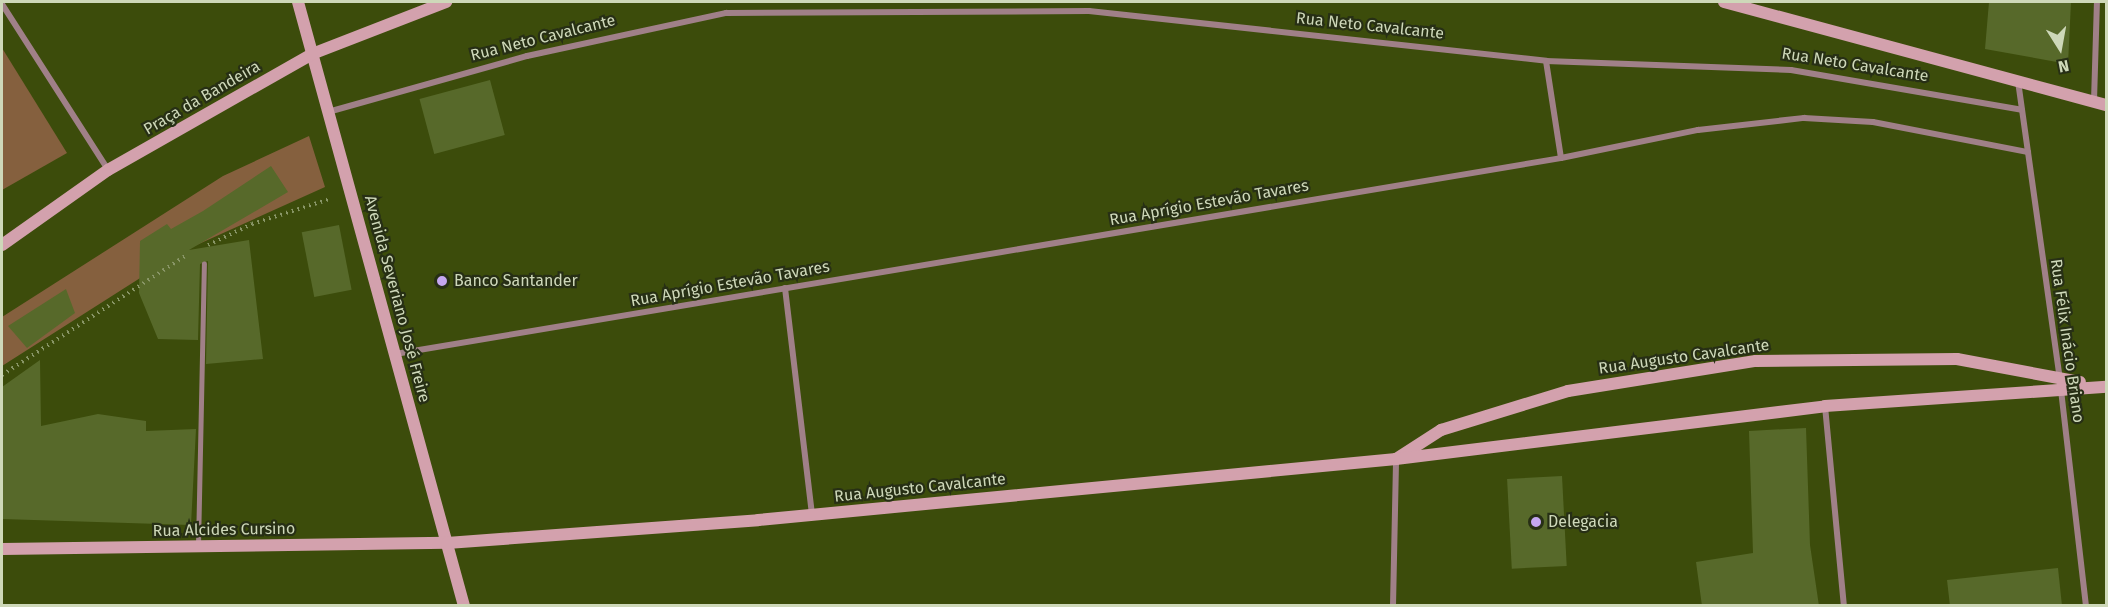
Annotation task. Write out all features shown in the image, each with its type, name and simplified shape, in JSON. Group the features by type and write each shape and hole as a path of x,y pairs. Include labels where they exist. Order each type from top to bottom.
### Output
{"street":[{"name":"Avenida Severiano José Freire","path":"298,2 464,606"},
{"path":"312,54 446,2"},
{"name":"Rua Neto Cavalcante","path":"1724,2 2106,105"},
{"path":"2094,100 2097,2"},
{"path":"2,4 108,170"},
{"name":"Rua Neto Cavalcante","path":"328,112 527,56 726,13 1089,11 1546,61 1791,70 2022,110"},
{"name":"Praça da Bandeira","path":"2,245 108,170 312,54"},
{"path":"1546,61 1561,158"},
{"name":"Rua Félix Inácio Briano","path":"2018,81 2060,383 2086,606"},
{"name":"Rua Aprígio Estevão Tavares","path":"394,354 1561,158 1698,130 1804,118 1883,123 2028,152"},
{"path":"785,288 812,515"},
{"name":"Rua Augusto Cavalcante","path":"1396,459 1441,430 1568,391 1756,361 1958,359 2060,383 2102,386"},
{"name":"Rua Augusto Cavalcante","path":"447,543 812,515 1396,459 1825,406 2060,383"},
{"path":"1825,406 1844,606"},
{"path":"1393,606 1396,459"},
{"name":"Rua Alcides Cursino","path":"2,549 447,543"}],"lane":[{"path":"198,546 204,264"}],"path":[{"path":"202,248 252,224 350,192"},
{"path":"2,375 196,250"}],"shaded area":[{"path":"2,48 67,153 2,190"},
{"path":"309,136 325,187 181,252 2,366 2,317 223,176"}],"building":[{"path":"1989,2 2071,2 2068,64 1985,49"},
{"path":"490,80 505,135 434,154 419,99"},
{"path":"271,166 288,192 189,250 249,240 263,359 206,364 208,261 200,264 198,340 158,339 139,293 140,241 167,224 171,229 203,211"},
{"path":"339,225 352,290 314,297 302,232"},
{"path":"66,289 75,313 27,348 8,326"},
{"path":"40,360 41,426 98,414 146,421 146,431 196,429 191,525 2,519 2,387"},
{"path":"1806,428 1810,545 1819,606 1702,606 1696,562 1753,553 1749,431"},
{"name":"Delegacia","path":"1562,476 1567,566 1512,569 1507,479"},
{"path":"2058,568 2062,606 1950,606 1947,580"}],"place":[{"name":"Banco Santander","path":"442,281"},
{"name":"Delegacia","path":"1536,522"}]}
